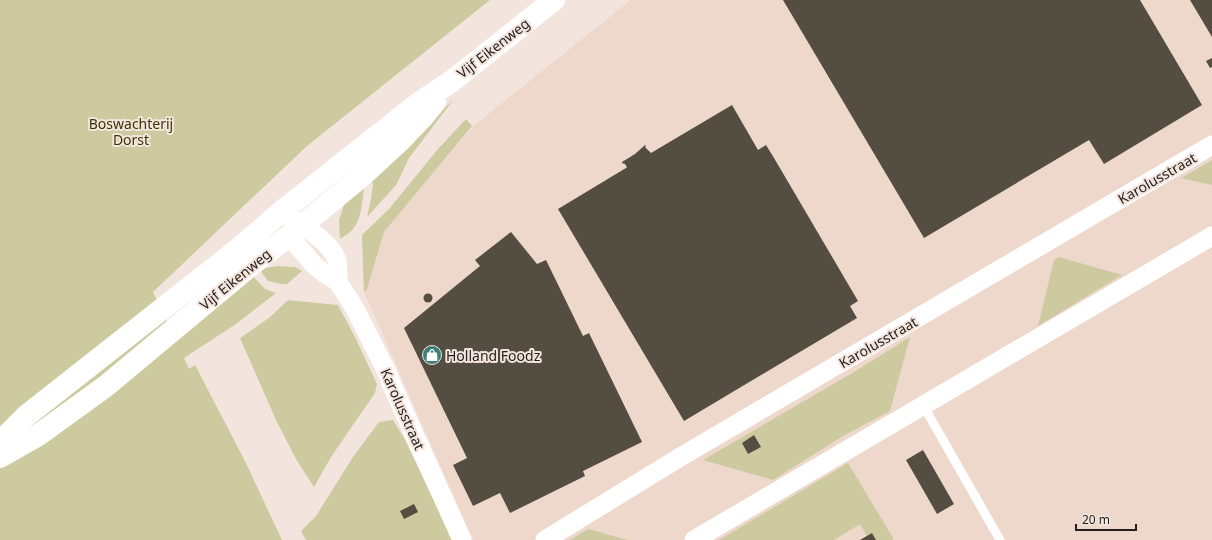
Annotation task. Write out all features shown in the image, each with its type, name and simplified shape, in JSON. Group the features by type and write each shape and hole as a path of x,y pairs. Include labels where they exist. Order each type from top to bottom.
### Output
{"main road":[{"name":"Vijf Eikenweg","path":"0,442 26,416 237,250 281,212 413,108 452,81 554,0"},
{"name":"Vijf Eikenweg","path":"0,457 37,436 106,386 250,266 362,176 400,141 422,118 452,81"}],"street":[{"name":"Karolusstraat","path":"544,540 682,456 1212,145"},
{"name":"Karolusstraat","path":"281,212 296,230 314,265 338,282 354,307 388,374 391,384 462,540"},
{"path":"694,540 1212,236"}],"lane":[{"path":"923,405 1000,540"}],"shaded area":[{"path":"631,0 1212,0 1212,540 473,540 364,292 367,289 384,232 472,127"}],"green space":[{"name":"Boswachterij Dorst","path":"0,0 490,0 307,146 153,292 175,339 251,274 265,289 276,293 236,324 184,358 189,369 195,365 245,461 282,540 0,540"},
{"path":"454,99 409,158 396,185 367,217 373,184 368,176 378,171"},
{"path":"466,119 472,126 384,232 367,289 364,292 362,235 389,209 438,149"},
{"path":"1212,160 1212,185 1181,178"},
{"path":"364,184 362,207 356,224 349,233 340,239 339,220 344,205"},
{"path":"1059,257 1122,275 1038,326 1054,260"},
{"path":"277,266 295,267 302,271 287,284 281,284 268,281 259,269"},
{"path":"288,300 338,305 377,384 375,393 331,457 314,487 296,459 276,420 240,338 269,318"},
{"path":"910,337 890,411 843,436 773,480 703,460 854,372"},
{"path":"393,420 404,438 453,540 306,540 301,531 316,516 353,457 379,422"},
{"path":"848,463 893,540 869,540 860,524 834,540 719,540"},
{"path":"588,529 628,540 570,540"}],"building":[{"path":"783,0 1140,0 1202,105 1104,164 1089,140 924,238"},
{"path":"1190,0 1212,0 1212,37"},
{"path":"1212,58 1212,67 1210,68 1206,61"},
{"path":"732,105 758,150 766,145 858,301 850,306 857,318 684,421 558,209 626,168 627,167 622,162 635,154 645,145 651,153"},
{"path":"511,232 537,264 546,260 583,336 589,333 642,442 583,471 585,476 510,513 500,493 473,506 453,465 467,458 404,328 480,266 475,260"},
{"path":"428,293 433,298 428,303 423,298"},
{"path":"754,435 761,447 748,454 742,443"},
{"path":"923,450 954,504 937,514 906,460"},
{"path":"414,504 418,512 404,519 400,511"},
{"path":"872,533 876,540 860,540"}],"place":[{"name":"Holland Foodz","path":"432,355"}]}
